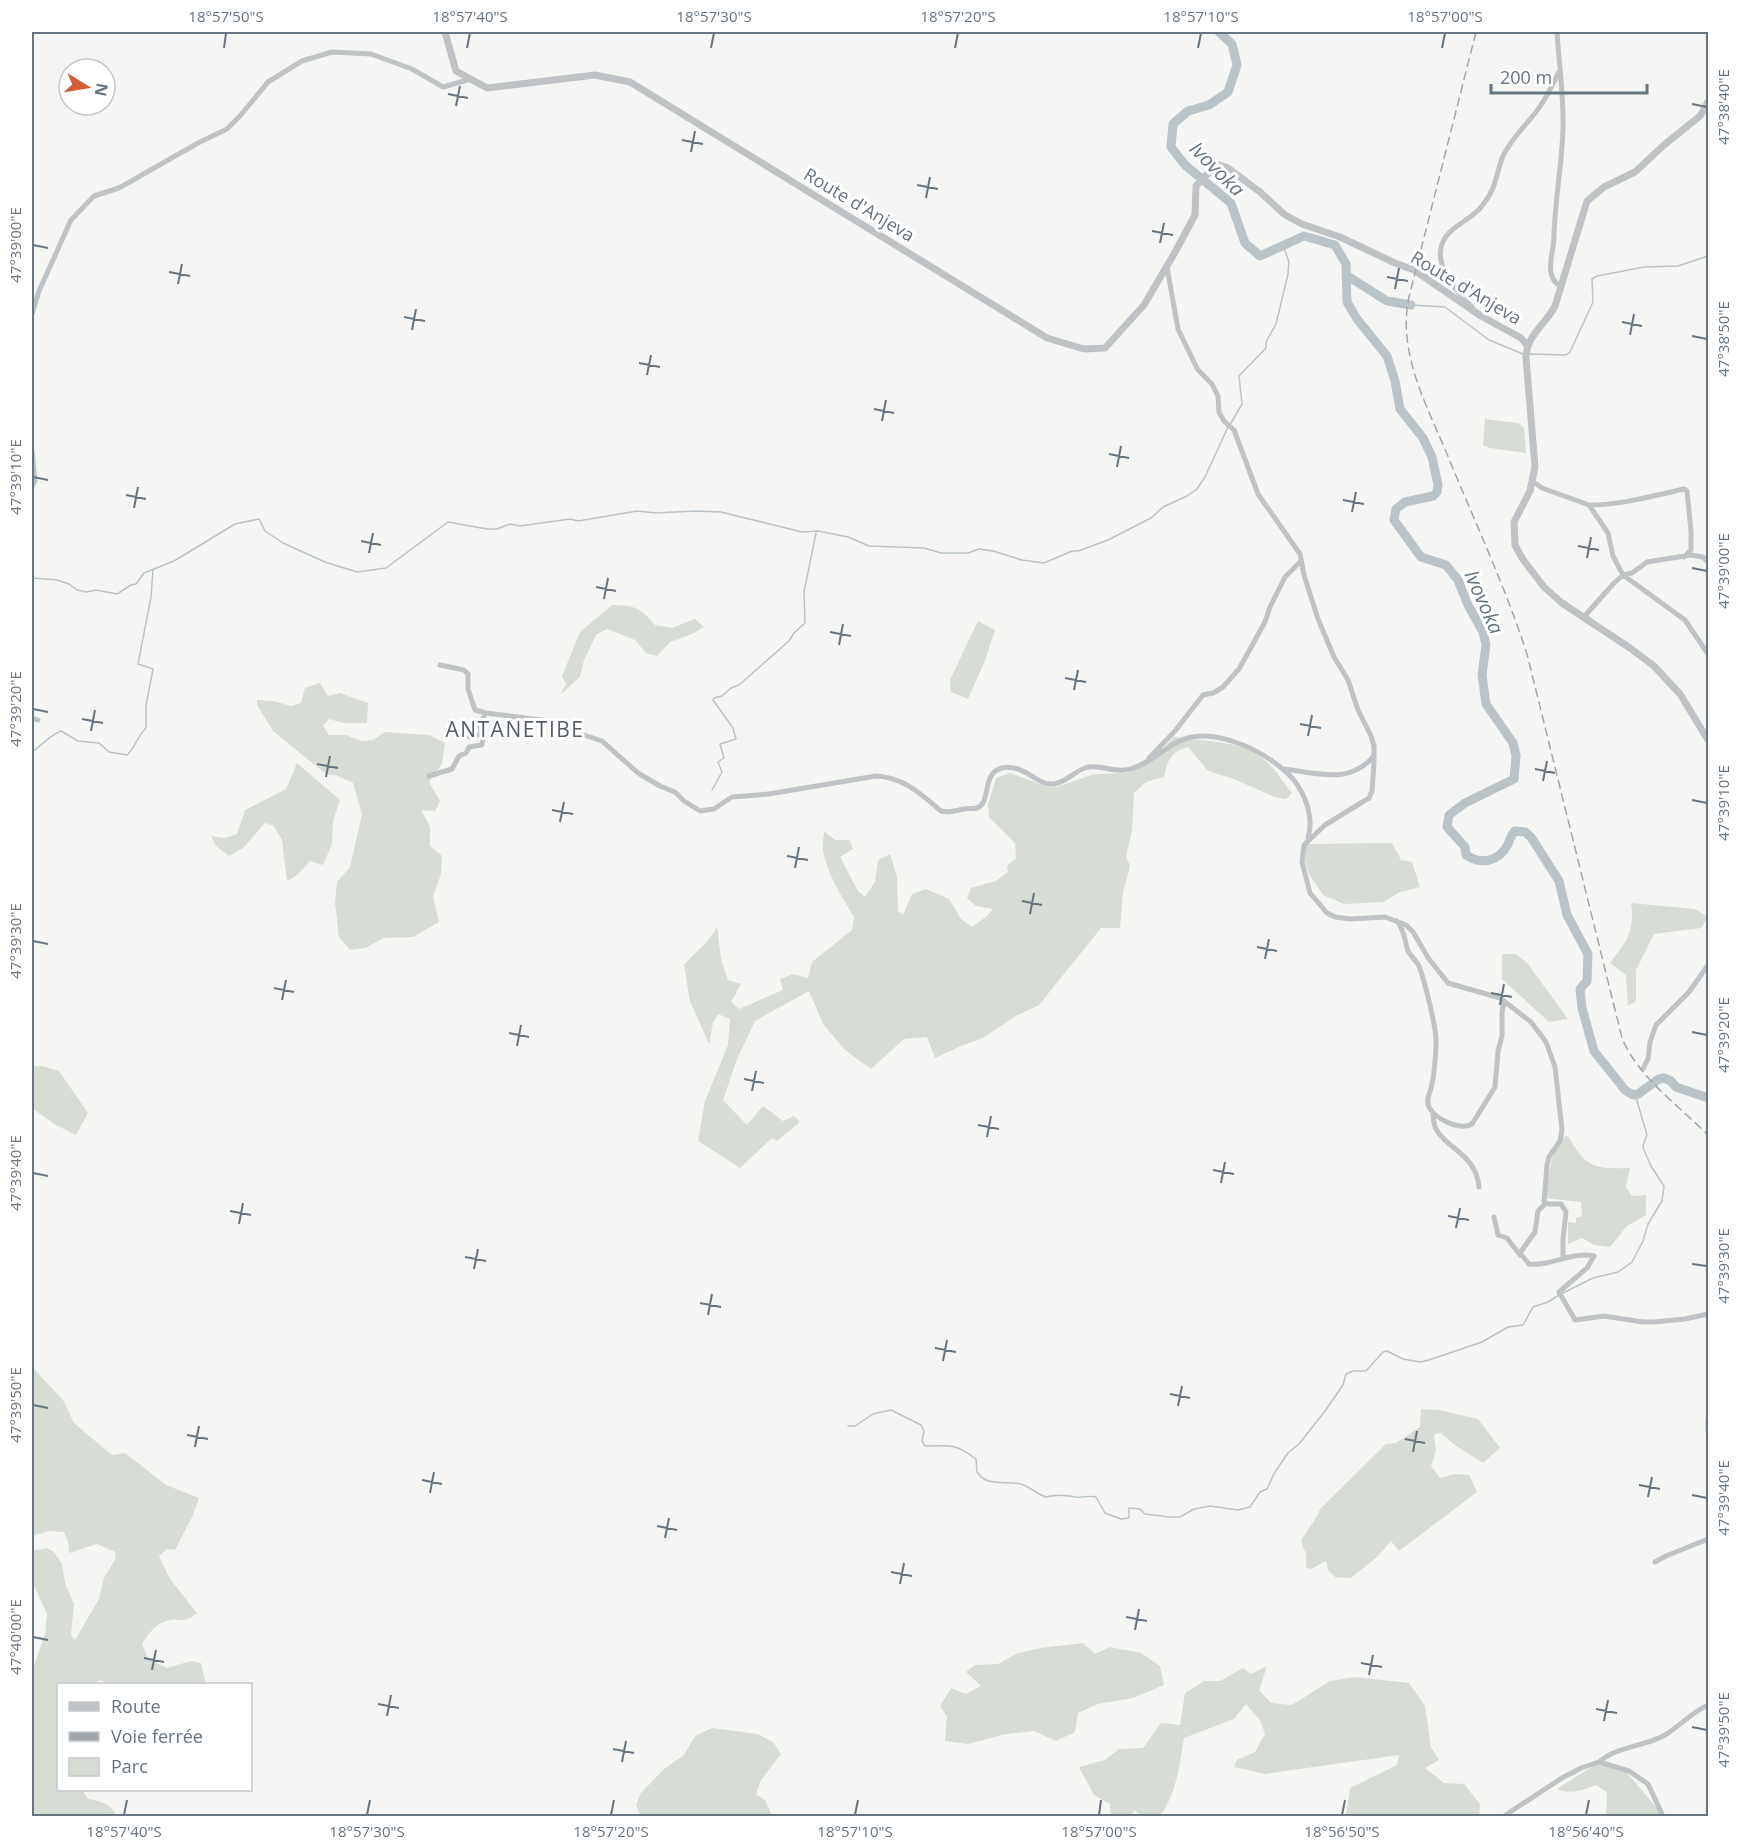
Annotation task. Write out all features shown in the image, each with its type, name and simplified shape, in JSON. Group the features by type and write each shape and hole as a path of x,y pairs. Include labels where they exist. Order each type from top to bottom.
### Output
{"street":[{"path":"445,32 456,71 471,79"},
{"path":"1557,32 1563,129 1550,274 1552,281 1560,286"},
{"path":"32,314 39,291 71,220 94,196 119,188 227,129 268,82 302,61 332,52 371,54 412,69 443,87 471,79"},
{"path":"1481,316 1460,295 1446,276 1440,251 1442,242 1446,235 1481,208 1494,188 1503,156 1515,136 1538,110 1559,72"},
{"name":"Route d'Anjeva","path":"471,79 487,88 595,75 630,82 1047,338 1084,349 1105,348 1144,305 1195,215 1196,186 1217,164 1228,168 1285,215 1414,270 1481,316 1513,333 1526,347 1535,467 1530,491 1514,522 1515,545 1544,587 1562,603 1654,666 1680,693 1708,740"},
{"path":"1526,347 1551,313 1587,201 1604,186 1635,172 1700,116 1708,102"},
{"path":"1167,267 1178,329 1198,370 1212,384 1218,396 1219,412 1224,421 1234,430 1258,494 1300,554 1318,619 1334,657 1348,680 1358,710 1371,736 1374,780 1369,798 1325,825 1304,845 1302,862 1310,893 1327,913 1335,917 1350,919 1385,917 1406,924 1448,983 1500,998 1531,1022 1546,1042 1555,1067 1562,1130 1560,1141 1549,1157 1547,1165 1543,1196 1545,1204"},
{"path":"1513,333 1535,333"},
{"path":"32,451 35,481 32,487"},
{"path":"1532,481 1542,488 1589,505 1618,505 1683,489 1687,491 1691,539 1691,550 1684,556"},
{"path":"1589,505 1608,533 1612,556 1623,574 1685,620 1708,654"},
{"path":"1582,618 1623,574 1632,573 1647,562 1684,556 1702,557 1708,562"},
{"path":"1144,764 1175,731 1203,695 1213,693 1222,687 1239,669 1286,577 1301,561"},
{"path":"440,665 464,670 468,674 468,689 475,710 549,721 602,741 638,773 675,792 693,808 700,811 714,809 732,797 769,794 876,776 901,782 941,811 977,808 981,804 991,776 997,770 1006,767 1019,769 1047,784 1053,784 1064,781 1088,767 1130,770 1184,739 1208,737 1248,747 1282,769 1296,783 1307,803 1311,827 1308,839"},
{"path":"429,776 452,769 459,756 466,753 470,747 482,745 480,723 486,713"},
{"path":"32,718 38,720"},
{"path":"469,738 481,734"},
{"path":"1282,769 1346,775 1365,766 1374,756"},
{"path":"1395,920 1402,928 1410,954 1422,975 1436,1039 1428,1105 1433,1113 1435,1127 1472,1166 1479,1181 1479,1187"},
{"path":"1643,1069 1648,1059 1650,1042 1656,1025 1689,992 1708,964"},
{"path":"1433,1113 1460,1127 1467,1127 1484,1108 1496,1077 1504,1002"},
{"path":"1521,1256 1521,1249 1536,1228 1538,1211 1545,1204 1561,1204 1566,1212 1563,1258"},
{"path":"1494,1217 1498,1235 1507,1238 1529,1264 1535,1265 1563,1258 1592,1255 1594,1258 1587,1268 1559,1292 1575,1320 1604,1316 1654,1322 1708,1314"},
{"path":"1708,1419 1708,1431"},
{"path":"1655,1562 1708,1539"},
{"path":"1504,1816 1562,1778 1599,1762 1610,1754 1665,1735 1707,1708"},
{"path":"1599,1762 1629,1771 1648,1784 1663,1816"}],"green space":[{"path":"1485,419 1518,423 1524,428 1526,453 1483,445"},
{"path":"612,605 636,609 655,625 672,628 695,619 704,627 670,642 657,656 646,653 635,640 607,629 596,635 584,660 580,677 560,695 566,684 562,676 580,632"},
{"path":"978,621 995,630 968,699 951,692 950,680"},
{"path":"320,683 328,696 340,693 368,703 367,723 344,723 329,719 323,726 329,735 346,735 362,741 373,740 385,732 429,735 445,743 442,764 429,782 440,801 435,811 421,810 430,827 430,846 442,856 441,874 433,897 439,922 413,937 384,938 365,948 350,950 339,937 335,903 337,882 350,867 362,814 353,783 338,776 326,774 273,731 257,705 257,700 274,701 291,706 301,703 305,688"},
{"path":"1174,737 1223,743 1258,755 1268,763 1292,793 1286,799 1274,797 1234,779 1208,771 1188,747 1178,751 1169,761 1164,777 1146,782 1134,793 1132,831 1126,856 1130,866 1123,893 1120,928 1101,928 1039,1005 1014,1017 983,1038 935,1058 927,1037 904,1039 871,1069 845,1050 823,1024 809,991 755,1021 737,1059 723,1100 747,1125 763,1106 783,1121 794,1116 800,1122 777,1141 772,1138 740,1168 698,1141 705,1101 728,1045 730,1019 718,1014 713,1023 709,1044 690,1001 684,965 706,943 717,927 721,959 728,980 741,984 731,1002 739,1009 783,990 780,979 793,974 808,978 812,962 852,930 854,917 828,868 823,848 824,831 835,840 850,840 853,849 840,857 858,891 865,897 875,882 878,860 890,854 897,877 898,911 903,915 912,894 926,889 949,899 961,919 972,927 993,909 976,906 967,898 971,888 996,881 1008,872 1007,866 1016,858 1015,843 989,817 988,804 996,778 1010,773 1046,786 1057,787 1094,774 1127,773 1150,762"},
{"path":"297,763 340,800 333,821 332,844 323,865 310,861 296,876 287,881 282,840 274,826 265,823 243,848 229,856 216,846 211,836 225,838 237,834 245,810 286,789"},
{"path":"1392,843 1401,860 1412,862 1420,887 1398,893 1384,902 1344,904 1323,895 1309,874 1305,862 1306,844"},
{"path":"1631,903 1695,909 1708,917 1701,928 1654,934 1636,970 1636,1001 1628,1006 1626,975 1610,963 1631,929"},
{"path":"1502,954 1516,954 1528,964 1568,1019 1549,1022 1502,979"},
{"path":"32,1066 43,1066 59,1071 88,1113 76,1135 56,1125 32,1108"},
{"path":"1568,1136 1580,1155 1592,1164 1608,1168 1630,1168 1626,1187 1632,1196 1646,1195 1646,1215 1627,1226 1610,1247 1594,1245 1582,1238 1568,1244 1568,1222 1576,1223 1576,1218 1582,1216 1581,1202 1544,1198 1553,1154 1564,1137"},
{"path":"32,1367 63,1400 74,1423 112,1455 125,1453 166,1485 199,1498 175,1550 167,1549 159,1556 170,1579 197,1613 185,1620 162,1622 152,1630 142,1644 148,1659 167,1668 191,1661 201,1663 205,1681 203,1683 106,1683 101,1680 94,1683 57,1683 57,1791 83,1791 88,1799 105,1804 117,1816 32,1816 32,1667 45,1634 47,1614 32,1581 32,1551 47,1548 54,1552 62,1564 65,1583 74,1604 71,1635 75,1640 99,1599 104,1578 116,1558 115,1552 97,1544 69,1553 68,1541 64,1532 49,1531 32,1536"},
{"path":"1421,1409 1439,1410 1478,1419 1500,1448 1483,1463 1456,1446 1441,1433 1434,1434 1436,1451 1431,1466 1440,1478 1454,1474 1469,1475 1477,1492 1399,1551 1391,1541 1378,1556 1351,1578 1335,1577 1328,1570 1326,1561 1311,1569 1306,1567 1306,1554 1301,1541 1320,1509 1386,1444 1396,1443 1420,1427"},
{"path":"1083,1643 1095,1654 1110,1647 1141,1653 1160,1666 1164,1685 1133,1698 1098,1704 1078,1713 1075,1732 1056,1741 1034,1731 1006,1734 968,1744 945,1741 947,1717 940,1706 951,1688 966,1694 981,1686 966,1672 975,1665 998,1664 1018,1653"},
{"path":"1267,1666 1259,1690 1271,1703 1292,1705 1330,1681 1355,1677 1409,1683 1425,1706 1431,1747 1439,1760 1425,1768 1444,1783 1464,1784 1480,1804 1479,1816 1343,1816 1346,1815 1350,1788 1397,1765 1399,1755 1265,1774 1234,1767 1237,1760 1255,1752 1265,1734 1260,1720 1246,1704 1234,1719 1184,1738 1174,1788 1160,1816 1140,1816 1135,1810 1130,1816 1111,1816 1110,1804 1094,1795 1079,1767 1105,1760 1119,1749 1143,1748 1161,1723 1180,1725 1185,1693 1204,1681 1220,1681 1243,1668 1251,1674"},
{"path":"712,1728 758,1734 773,1742 781,1754 761,1780 756,1794 765,1800 772,1816 641,1816 636,1805 641,1793 664,1769 684,1755 695,1736"},
{"path":"1596,1764 1626,1772 1664,1816 1606,1816 1607,1792 1596,1785 1572,1792 1557,1789"}],"waterway":[{"name":"Ivovoka","path":"1219,32 1232,44 1237,65 1228,92 1209,105 1188,111 1173,124 1171,147 1185,165 1231,203 1245,243 1260,256 1304,236 1335,245 1346,264 1347,302 1357,319 1387,356 1395,381 1400,409 1423,438 1432,457 1438,485 1437,492 1433,496 1405,502 1396,509 1394,520 1421,557 1446,565 1458,580 1468,605 1483,632 1486,645 1482,675 1486,704 1513,743 1516,756 1514,779 1465,803 1449,815 1447,827 1465,847 1466,855 1484,861 1500,855 1515,831 1525,832 1531,837 1559,881 1567,915 1588,954 1587,981 1580,989 1582,1008 1594,1051 1625,1090 1633,1095 1638,1094 1664,1078 1676,1087 1708,1098"},
{"path":"1231,423 1242,404 1239,376 1266,348 1266,342 1276,324 1288,274 1289,262 1283,245"},
{"path":"1530,354 1566,355 1570,352 1593,302 1592,279 1597,276 1644,267 1678,266 1708,256"},
{"path":"1346,275 1387,301 1411,305"},
{"path":"1411,305 1445,307 1489,340 1523,354"},
{"path":"32,578 57,580 86,592 96,590 117,594 136,584 144,573 174,561 235,524 259,519 265,531 283,543 325,562 357,572 386,568 448,522 497,529 510,524 520,526 570,519 578,521 637,511 721,512 802,532 818,531 848,537 869,546 924,548 941,553 968,553 979,549 1044,563 1072,551 1108,540 1151,518 1163,507 1197,489 1228,427"},
{"path":"712,790 722,772 718,762 724,758 720,744 736,739 733,728 713,700 739,685 789,641 805,623 804,592 816,533"},
{"path":"32,752 61,731 78,741 99,743 109,752 127,755 146,728 146,705 153,669 138,664 151,597 153,570"},
{"path":"1563,1293 1593,1278 1618,1272 1632,1262 1643,1241 1648,1224 1662,1201 1664,1186 1644,1150 1647,1135 1635,1094"},
{"path":"848,1426 855,1426 873,1414 891,1410 921,1425 924,1431 922,1441 925,1446 952,1446 976,1459 977,1472 986,1480 1021,1484 1046,1497 1054,1495 1096,1497 1105,1513 1121,1519 1129,1518 1129,1508 1140,1509 1145,1514 1169,1517 1180,1517 1194,1509 1210,1506 1238,1510 1250,1507 1260,1492 1267,1489 1288,1453 1299,1444 1343,1385 1346,1374 1353,1371 1366,1371 1383,1352 1387,1351 1403,1359 1420,1362 1482,1342 1508,1327 1523,1325 1533,1307 1559,1295"}],"railway":[{"path":"1476,32 1408,301 1406,321 1411,361 1423,399 1499,578 1527,654 1622,1038 1638,1066 1708,1135"}],"district":[{"name":"ANTANETIBE","path":"515,730"}]}
